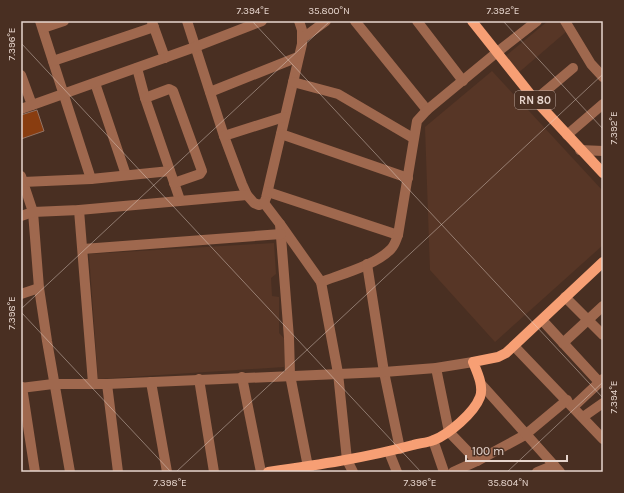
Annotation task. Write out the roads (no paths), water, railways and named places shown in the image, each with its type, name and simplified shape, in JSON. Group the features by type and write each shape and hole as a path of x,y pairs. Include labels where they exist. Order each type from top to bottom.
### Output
{"main road":[{"name":"RN 80","path":"472,21 535,100 603,173"},
{"path":"268,472 308,469 389,452 433,440 449,432 478,401 480,396 481,384 473,362 498,357 514,346 603,262"}],"street":[{"path":"64,21 41,25 54,61 91,179"},
{"path":"187,21 224,136 247,196 256,205 264,203"},
{"path":"21,109 165,58 262,21"},
{"path":"264,203 268,192 303,38 299,21"},
{"path":"303,38 326,21"},
{"path":"355,21 427,110"},
{"path":"417,21 463,81"},
{"path":"321,282 367,264 383,256 392,248 398,235 417,121 427,110 537,21"},
{"path":"564,21 591,64 603,77"},
{"path":"54,61 153,24 165,58"},
{"path":"210,92 298,58"},
{"path":"137,68 145,98 180,200"},
{"path":"535,100 573,68"},
{"path":"21,75 32,105"},
{"path":"293,82 338,94 413,138"},
{"path":"95,83 126,175"},
{"path":"145,98 169,89 173,91 202,170 202,174 174,183"},
{"path":"567,136 603,104"},
{"path":"224,136 284,117"},
{"path":"281,134 408,178"},
{"path":"580,150 601,150"},
{"path":"70,472 53,384 39,288 33,212 22,179 91,179 170,171"},
{"path":"268,192 398,235"},
{"path":"21,216 33,212 79,210 180,200 247,196"},
{"path":"264,203 274,214 280,229 321,282 338,373 347,460 353,472"},
{"path":"79,210 93,383"},
{"path":"82,250 280,229"},
{"path":"280,229 289,338 290,376 308,469"},
{"path":"367,264 384,372 400,449"},
{"path":"21,294 39,288"},
{"path":"565,297 589,319 603,335"},
{"path":"563,343 603,306"},
{"path":"453,472 525,435 601,381 542,320"},
{"path":"514,346 603,439"},
{"path":"35,472 22,388 53,384 106,384 384,372 436,368 473,362"},
{"path":"436,368 449,432 477,461"},
{"path":"242,377 261,472"},
{"path":"199,379 214,472"},
{"path":"151,382 167,472"},
{"path":"106,384 118,472"},
{"path":"481,384 557,469"},
{"path":"583,417 603,402"},
{"path":"433,440 444,472"},
{"path":"389,452 397,472"},
{"path":"537,472 557,469"}]}
